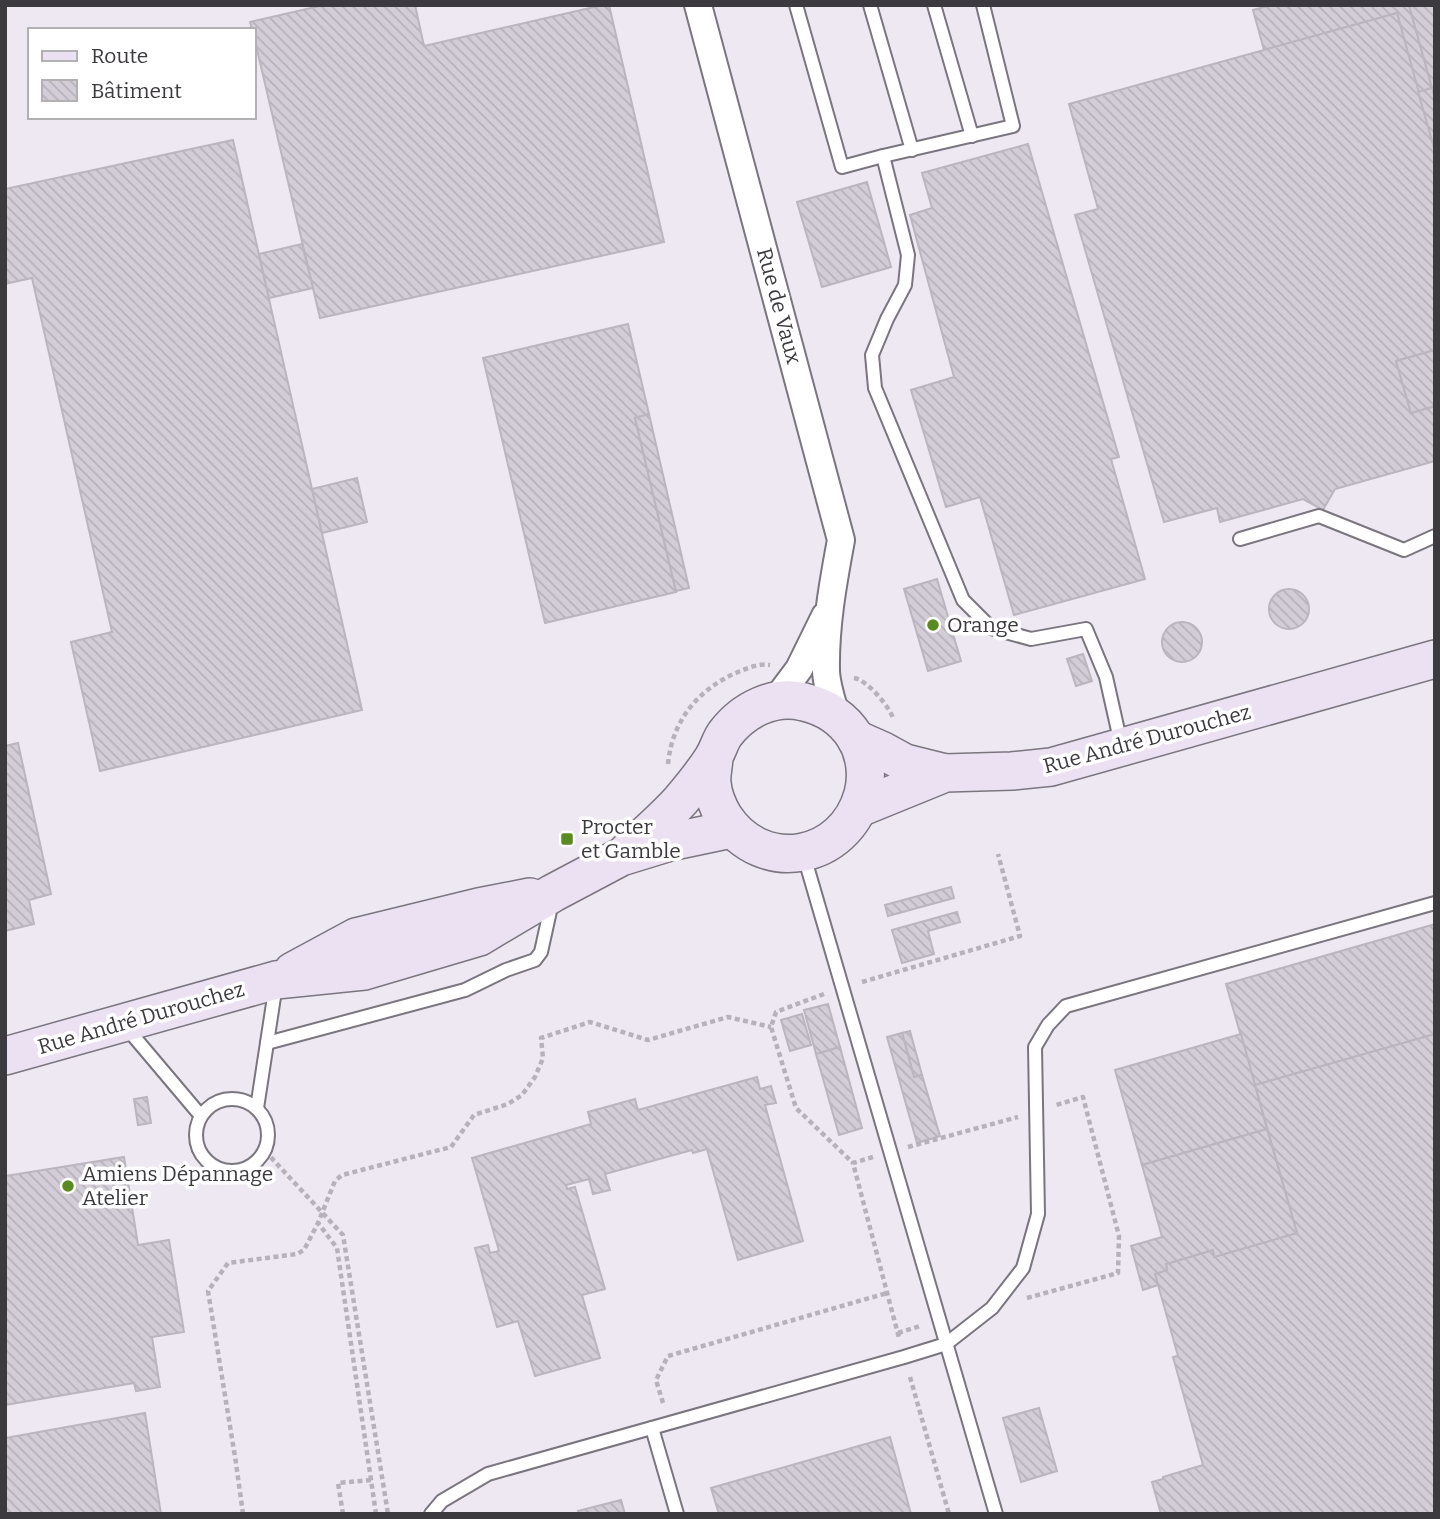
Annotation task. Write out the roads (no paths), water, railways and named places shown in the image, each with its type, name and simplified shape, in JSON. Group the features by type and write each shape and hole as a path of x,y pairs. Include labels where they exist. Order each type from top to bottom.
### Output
{"main road":[{"name":"Rue André Durouchez","path":"859,808 945,773 1051,767 1435,659"},
{"path":"846,727 864,761 866,785 859,808 846,829 827,844 803,853 783,854 764,850 732,829 718,807 712,782 715,756 723,736 737,720 755,708 775,701 797,700 817,705 846,727 905,763 945,773"},
{"path":"621,857 680,801 715,756"},
{"name":"Rue André Durouchez","path":"5,1056 276,979 356,937 479,907 553,893 621,857 670,842 732,829"}],"street":[{"name":"Rue de Vaux","path":"698,5 841,540 829,609 826,673 829,692 846,727"},
{"name":"Rue de Vaux","path":"775,701 799,669 829,609"}],"lane":[{"path":"796,5 842,167 1013,126 983,5"},
{"path":"870,5 912,149"},
{"path":"934,5 972,136"},
{"path":"883,156 908,255 905,285 872,355 875,388 963,600 991,628 1031,639 1086,629 1106,677 1122,747"},
{"path":"1240,538 1319,516 1404,550 1435,536"},
{"path":"803,853 996,1514"},
{"path":"267,1043 465,990 506,970 535,960 541,952 553,893"},
{"path":"431,1514 442,1501 488,1474 946,1344 992,1308 1023,1268 1038,1214 1035,1047 1048,1024 1066,1006 1435,903"},
{"path":"257,1108 276,979"},
{"path":"122,1023 201,1116"},
{"path":"233,1099 257,1108 268,1130 265,1151 260,1158 240,1171 216,1168 206,1161 199,1151 196,1139 201,1116 221,1101 233,1099"},
{"path":"652,1427 677,1514"}],"place":[{"name":"Orange","path":"933,625"},
{"name":"Procter et Gamble","path":"567,839"},
{"name":"Amiens Dépannage Atelier","path":"68,1186"}]}
